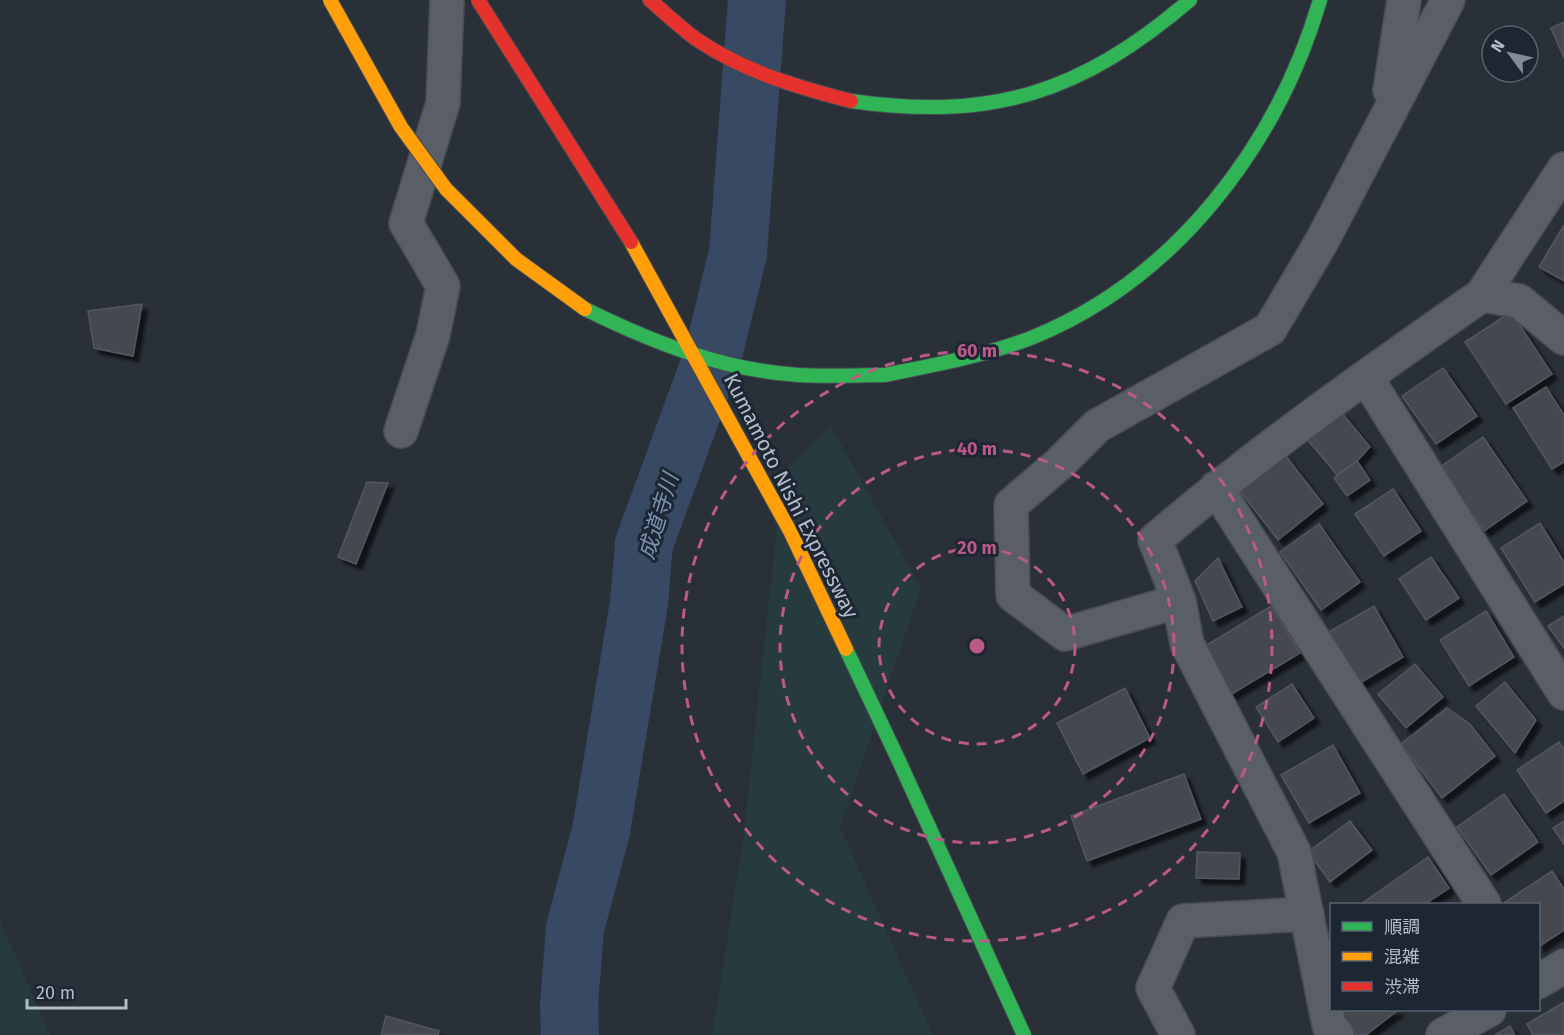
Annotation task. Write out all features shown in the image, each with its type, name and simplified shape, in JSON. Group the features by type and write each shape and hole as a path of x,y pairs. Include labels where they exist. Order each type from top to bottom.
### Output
{"highway":[{"path":"330,0 401,127 446,189 516,259 579,306 642,337 724,364 797,375 885,375 956,362 1032,337 1105,300 1166,252 1224,190 1275,115 1310,36 1320,0"},
{"name":"Kumamoto Nishi Expressway","path":"478,0 630,240 791,533 899,760 1024,1035"},
{"path":"650,0 703,44 768,77 839,100 916,110 988,106 1052,89 1109,62 1170,20 1190,0"}],"street":[{"path":"401,431 433,335 443,286 406,222 443,103 447,0"},
{"path":"1385,122 1404,0"},
{"path":"1179,601 1065,634 1014,595 1011,505 1059,464 1097,426 1270,329 1322,241 1448,0"},
{"path":"1337,1035 1329,1025 1294,852 1187,644 1179,601 1155,540 1216,488 1482,295 1564,169"},
{"path":"1482,295 1519,301 1564,338"},
{"path":"1366,377 1564,693"},
{"path":"1216,488 1483,903"},
{"path":"1178,1035 1153,988 1183,921 1307,914"},
{"path":"1540,981 1564,966"},
{"path":"1443,1035 1487,1011"}],"green space":[{"path":"831,426 921,588 840,827 933,1035 712,1035 743,840 783,471"},
{"path":"0,920 50,1035 0,1035"}],"building":[{"path":"1564,22 1564,58 1551,28"},
{"path":"1564,225 1564,281 1539,267"},
{"path":"142,304 133,356 94,348 88,311"},
{"path":"1511,312 1552,374 1506,404 1465,342"},
{"path":"1443,368 1477,416 1436,444 1402,396"},
{"path":"1546,387 1564,415 1564,462 1552,469 1513,408"},
{"path":"1341,412 1370,447 1357,461 1337,475 1308,440"},
{"path":"1483,437 1527,501 1484,531 1440,467"},
{"path":"1285,455 1323,504 1278,540 1240,491"},
{"path":"1357,461 1370,480 1347,496 1334,478"},
{"path":"367,482 388,483 356,564 338,557"},
{"path":"1393,489 1421,531 1384,556 1355,514"},
{"path":"1540,523 1564,562 1564,584 1535,602 1501,548"},
{"path":"1319,524 1360,582 1321,610 1280,552"},
{"path":"1431,557 1459,598 1426,620 1399,579"},
{"path":"1218,558 1242,607 1213,621 1195,581"},
{"path":"1271,606 1300,653 1230,695 1202,648"},
{"path":"1374,606 1403,657 1350,689 1320,637"},
{"path":"1486,611 1514,657 1469,686 1440,640"},
{"path":"1564,616 1564,648 1548,626"},
{"path":"1415,664 1443,697 1406,728 1378,694"},
{"path":"1505,682 1536,720 1515,753 1476,706"},
{"path":"1292,684 1314,718 1278,742 1256,707"},
{"path":"1125,688 1150,738 1083,774 1057,723"},
{"path":"1447,708 1470,724 1495,756 1442,798 1401,744"},
{"path":"1559,742 1564,749 1564,801 1546,813 1517,770"},
{"path":"1333,745 1360,793 1309,823 1281,775"},
{"path":"1184,774 1201,819 1087,861 1071,816"},
{"path":"1504,794 1538,842 1491,875 1457,827"},
{"path":"1350,821 1372,850 1330,882 1308,852"},
{"path":"1564,821 1564,844 1553,828"},
{"path":"1197,852 1240,853 1239,879 1196,878"},
{"path":"1428,857 1449,888 1426,903 1362,903"},
{"path":"1552,871 1564,889 1564,930 1540,946 1540,903 1505,902"},
{"path":"1564,1002 1564,1035 1533,1035 1527,1024"},
{"path":"1346,1011 1397,1011 1366,1035 1337,1035 1329,1025"},
{"path":"386,1016 439,1031 438,1035 381,1035"},
{"path":"1510,1026 1515,1035 1495,1035"}],"waterway":[{"name":"成道寺川","path":"570,1035 569,1005 575,928 601,831 639,603 644,544 713,355 738,253 757,0"}],"traffic: fast":[{"path":"851,101 902,106 949,107 992,102 1033,93 1072,78 1111,58 1150,32 1190,0"},
{"path":"885,375 977,355 1031,338 1083,313 1131,281 1174,244 1213,202 1248,156 1277,106 1301,54 1320,0"},
{"path":"585,309 662,343 715,361 742,367 798,375 885,375"},
{"path":"846,649 899,761"},
{"path":"899,761 1024,1035"}],"traffic: jam":[{"path":"478,0 631,242"},
{"path":"650,0 696,39 732,60 790,84 851,101"}],"traffic: slow":[{"path":"330,0 401,127 446,189 516,259 585,309"},
{"path":"631,242 791,533 846,649"}]}
